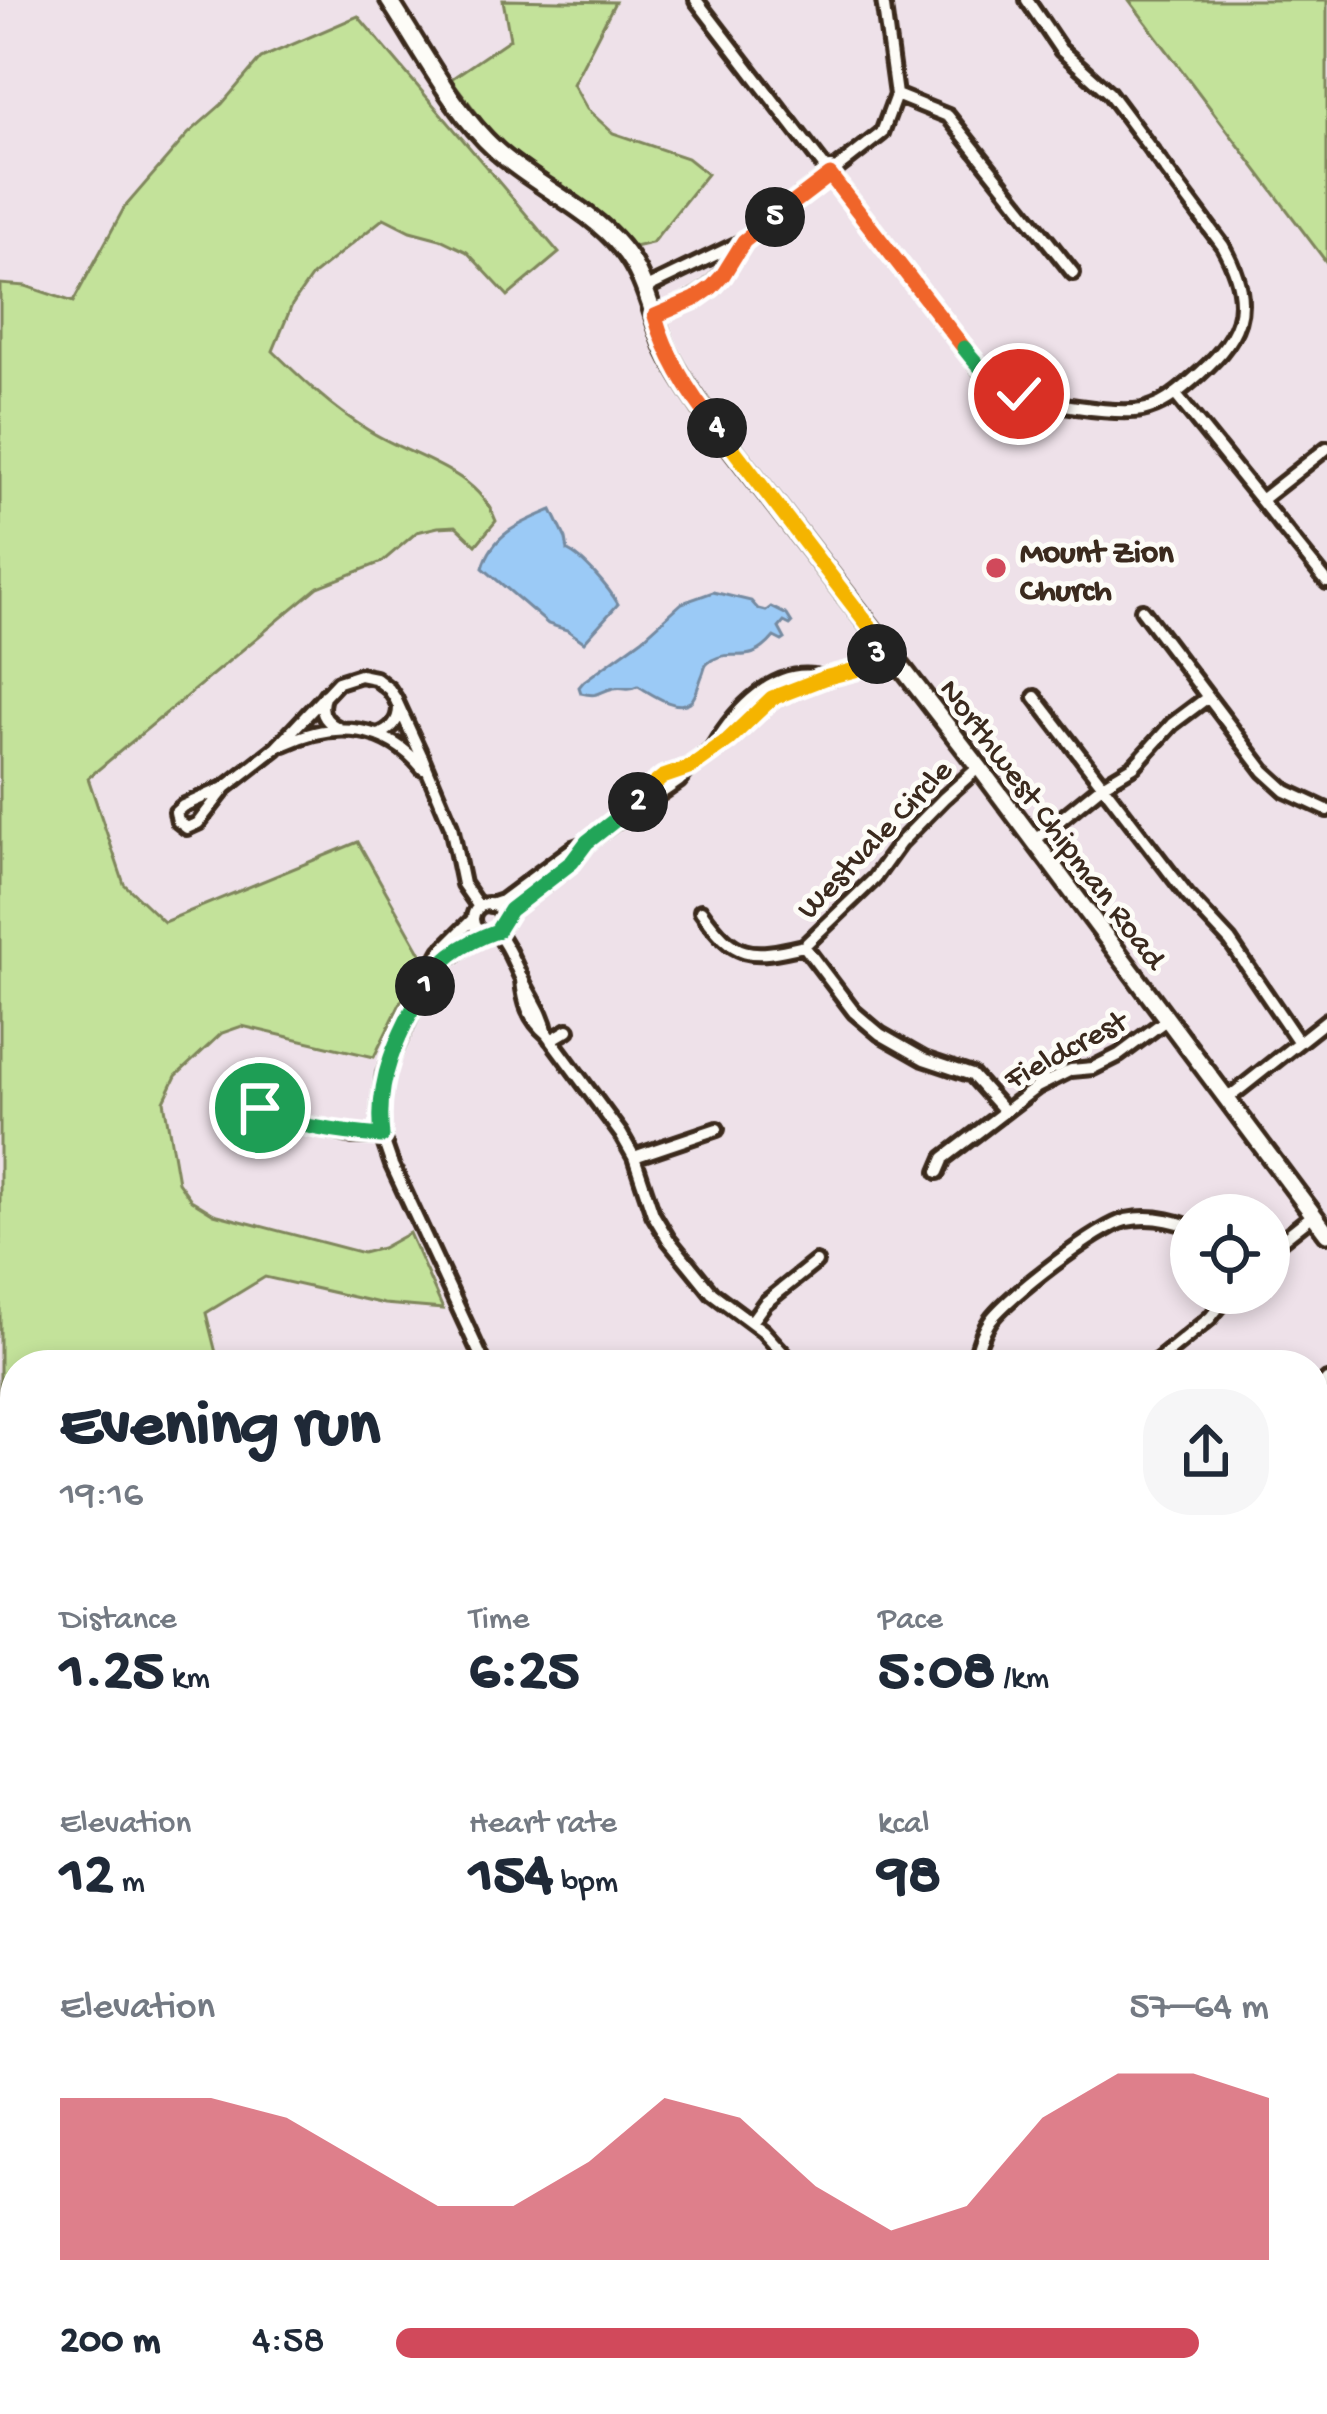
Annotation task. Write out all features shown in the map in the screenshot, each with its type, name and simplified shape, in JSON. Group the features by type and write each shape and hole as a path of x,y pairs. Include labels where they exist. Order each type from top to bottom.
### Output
{"main road":[{"name":"Northwest Chipman Road","path":"389,0 484,139 611,236 636,268 667,351 710,420 979,767 1327,1233"}],"street":[{"path":"696,0 982,372 1019,394 1119,412 1149,408 1175,394 1230,344 1240,310 1237,273 1223,246 1108,93 1061,50 1027,0"},
{"path":"646,288 744,241 882,133 896,95 883,0"},
{"path":"896,95 948,116 1072,273"},
{"path":"655,316 712,287 744,241"},
{"path":"1175,394 1327,582"},
{"path":"1261,500 1327,448"},
{"path":"1142,610 1264,772 1286,791 1327,810"},
{"path":"478,1350 382,1136 384,1074 441,952 481,910 502,901 587,842 663,777 689,768 710,752 741,709 779,680 808,674 824,678 855,670 886,648"},
{"path":"226,788 183,806 176,812 178,821 187,828 198,823 226,788 276,748 345,678 368,676 383,682 451,826 463,884 481,910"},
{"path":"327,692 321,705 327,721 377,735 407,752 431,779"},
{"path":"1035,697 1187,895 1230,941 1298,1041"},
{"path":"1034,841 1104,784 1134,766 1172,724 1208,698"},
{"path":"377,735 395,723 399,708"},
{"path":"276,748 303,735 339,728"},
{"name":"Westvale Circle","path":"804,946 979,767"},
{"path":"433,970 494,928 572,862 587,842"},
{"path":"481,910 499,909 494,928 513,956 524,1003 621,1134 659,1227 712,1293 782,1350"},
{"path":"481,910 476,928 494,928"},
{"path":"701,911 729,944 745,951 765,955 804,946 845,1002 880,1034 924,1059 972,1076 1004,1111"},
{"name":"Fieldcrest","path":"938,1172 944,1158 1053,1078 1078,1067 1093,1068 1119,1055 1166,1020"},
{"path":"1227,1099 1327,1020"},
{"path":"549,1037 568,1030"},
{"path":"272,1119 353,1136 382,1136"},
{"path":"634,1157 717,1129"},
{"path":"1290,1233 1313,1215"},
{"path":"978,1350 999,1310 1101,1231 1126,1220 1170,1221"},
{"path":"752,1322 765,1303 817,1262"},
{"path":"1171,1350 1211,1314"}],"green space":[{"path":"503,0 615,2 573,84 587,109 613,133 687,158 707,174 652,243 634,247 600,214 497,140 451,79 510,39"},
{"path":"1129,0 1327,0 1327,263"},
{"path":"358,16 559,253 508,296 467,252 384,218 312,276 292,305 273,351 355,421 474,488 496,521 476,545 456,526 417,532 382,562 318,587 88,778 124,884 164,922 358,842 423,957 374,1057 242,1026 222,1033 176,1076 164,1101 178,1182 191,1200 214,1214 363,1253 409,1233 443,1309 384,1304 265,1277 206,1313 215,1350 0,1350 0,284 26,286 73,302 124,208 261,58"}],"water":[{"path":"552,510 568,551 595,574 618,604 584,642 548,624 483,568 501,538"},
{"path":"713,592 787,615 792,623 784,622 779,628 785,639 774,637 757,652 712,660 694,697 684,704 662,700 638,686 581,693 584,681 682,603"}],"place":[{"name":"Mount Zion Church","path":"996,568"}],"route":[{"path":"260,1108 272,1119 353,1136 382,1136 384,1074 433,970 483,933 497,931 510,910 572,862 587,842 627,812 641,795 728,740 761,705 855,670 886,648 710,420 681,378 655,316 712,287 744,241 830,175 982,372 1019,394"}]}
